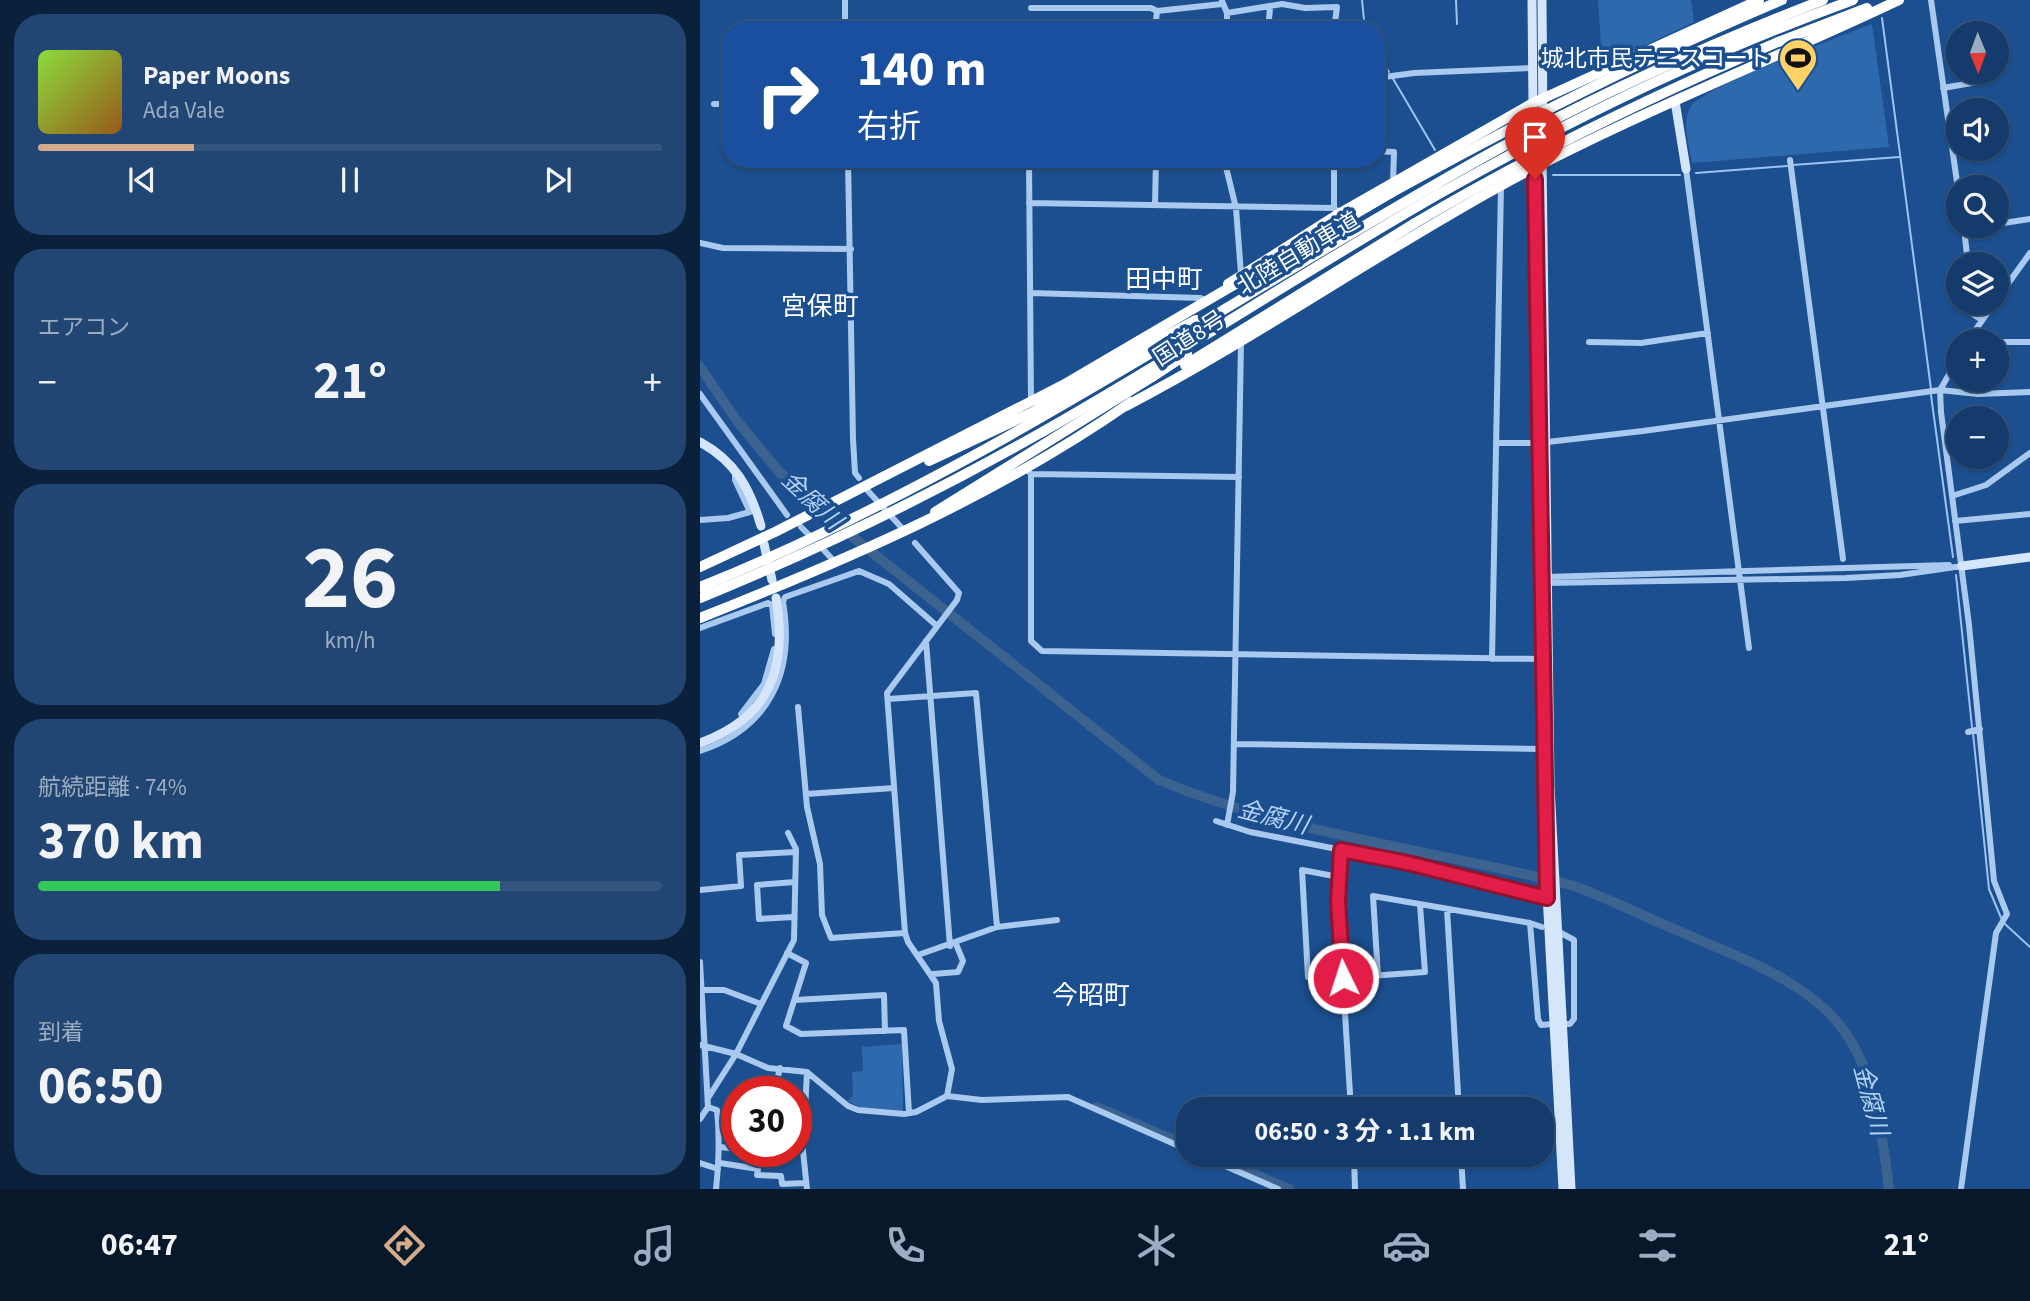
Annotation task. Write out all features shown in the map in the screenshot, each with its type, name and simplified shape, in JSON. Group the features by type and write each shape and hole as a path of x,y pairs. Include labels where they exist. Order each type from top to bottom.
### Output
{"highway":[{"path":"1241,279 1337,210 1392,187 1533,103 1759,0"},
{"name":"国道8号","path":"700,567 803,522 847,495 1031,402 1207,302 1392,187 1691,38 1782,0"},
{"name":"北陸自動車道","path":"700,587 836,528 966,462 1094,390 1322,250 1490,154 1711,45 1823,0"},
{"name":"北陸自動車道","path":"700,598 852,531 972,471 1099,399 1441,193 1581,118 1716,55 1853,0"},
{"name":"国道8号","path":"700,618 886,542 1029,472 1126,406 1415,223 1550,149 1671,88 1778,42 1889,0"},
{"path":"1242,335 1538,167 1675,101 1899,0"},
{"path":"847,495 952,451 1048,404 1322,250"},
{"path":"916,527 946,503 1072,428 1299,277"}],"main road":[{"path":"1532,0 1533,103 1538,167 1546,749 1563,1189"},
{"path":"1538,167 1545,98 1542,0"},
{"path":"1675,101 1686,169"},
{"path":"700,442 723,457 735,469 750,494 761,526"},
{"path":"764,544 772,580"},
{"path":"1962,566 2030,557"},
{"path":"700,743 741,725 767,691 776,668 781,643 776,598"},
{"path":"1557,1024 1571,1189"}],"street":[{"path":"845,0 845,21"},
{"path":"1305,8 1308,0"},
{"path":"1931,0 1956,175"},
{"path":"1031,8 1157,10 1222,2 1227,21"},
{"path":"1227,13 1282,4 1305,8 1337,3 1335,21"},
{"path":"1268,21 1269,8"},
{"path":"1156,21 1157,10"},
{"path":"1386,77 1532,68"},
{"path":"1943,88 1966,84"},
{"path":"714,104 721,104"},
{"path":"1386,152 1394,152 1392,187"},
{"path":"1791,164 1843,559"},
{"path":"848,168 853,439 855,473 859,478"},
{"path":"1029,168 1031,402"},
{"path":"1155,205 1156,168"},
{"path":"1226,168 1236,208 1242,335 1235,744 1233,792 1227,824"},
{"path":"1029,203 1337,210 1335,168"},
{"path":"1686,169 1749,648"},
{"path":"1492,659 1501,186"},
{"path":"2009,222 2030,219"},
{"path":"700,243 723,248 850,249"},
{"path":"2009,282 2030,253"},
{"path":"1030,293 1201,298 1207,302"},
{"path":"1974,315 1982,320"},
{"path":"1976,329 1985,315"},
{"path":"1589,342 1641,343 1707,333"},
{"path":"2009,342 2030,342"},
{"path":"1946,375 1934,391 1962,566 1994,881 2007,914 1996,933 1961,1189"},
{"path":"1497,443 1543,442 1934,391 2030,393"},
{"path":"700,394 787,515"},
{"path":"1952,496 1986,485 2030,453"},
{"path":"700,520 728,518 750,512 735,480 735,469"},
{"path":"1239,477 1029,472 1031,641 1042,651 1545,659"},
{"path":"868,491 901,527"},
{"path":"1955,521 2030,514"},
{"path":"803,522 833,560"},
{"path":"915,542 959,593 957,600 887,693 905,933 918,956 933,974 941,1031 952,1069 947,1096"},
{"path":"1545,580 1962,566"},
{"path":"1545,580 1740,582 1900,575 1962,566"},
{"path":"700,751 765,707 780,677 787,647 783,602 785,597 844,571 859,572 876,576 938,625"},
{"path":"700,628 768,603 772,606 775,640 772,660 760,692 741,714 741,725"},
{"path":"926,640 953,945 962,961 958,972 933,974"},
{"path":"888,699 976,693 997,926"},
{"path":"799,707 806,794 820,864 822,915 831,939 905,933"},
{"path":"1968,732 1979,729"},
{"path":"1235,744 1546,749"},
{"path":"806,794 894,788"},
{"path":"1216,821 1408,863 1551,899"},
{"path":"708,1098 736,1054 794,940 796,852 788,833"},
{"path":"1341,850 1338,901 1350,1097"},
{"path":"741,886 739,855 796,852"},
{"path":"1339,877 1302,870 1308,976 1378,976 1425,972 1420,905"},
{"path":"700,890 795,882"},
{"path":"757,886 759,919 794,917"},
{"path":"1378,976 1373,896 1542,927"},
{"path":"1447,909 1458,1097"},
{"path":"918,956 953,945 997,926 1057,920"},
{"path":"1530,923 1538,1019 1541,1025 1570,1024 1574,1019 1574,940 1561,933"},
{"path":"787,953 806,963 786,1026 801,1034 904,1030 909,1114"},
{"path":"700,962 708,1098 708,1107 700,1119"},
{"path":"702,990 724,990 761,1004"},
{"path":"795,1000 884,995 886,1031"},
{"path":"703,1045 736,1054 768,1068 807,1072 848,1106 858,1110 909,1114 947,1096 982,1100 1068,1097 1176,1145"},
{"path":"778,1076 780,1068"},
{"path":"807,1072 807,1076"},
{"path":"708,1107 717,1110 720,1147 716,1189"},
{"path":"700,1163 758,1169 757,1175 781,1176 782,1184 806,1186 803,1167"},
{"path":"1228,1167 1278,1189"},
{"path":"1354,1167 1355,1189"},
{"path":"1462,1167 1463,1189"}],"shaded area":[{"path":"1598,0 1691,0 1694,22 1608,63 1602,62"},
{"name":"城北市民テニスコート","path":"1872,24 1889,147 1692,163 1687,119 1691,106 1701,98 1775,62"},
{"path":"902,1044 903,1112 861,1108 848,1101 853,1096 852,1072 863,1071 862,1047"}],"waterway":[{"path":"1362,0 1364,21"},
{"path":"1456,0 1457,24"},
{"path":"1882,18 1931,389"},
{"path":"1386,67 1389,72"},
{"path":"1392,77 1435,150"},
{"path":"1793,165 1899,157"},
{"path":"1696,173 1787,166"},
{"path":"1553,175 1680,175"},
{"name":"金腐川","path":"700,367 737,421 781,474 790,479 801,496 1159,780 1209,799 1311,828 1571,885 1754,964 1802,991 1823,1007 1841,1027 1856,1050 1870,1084 1889,1189"},
{"path":"1931,395 1953,557"},
{"path":"1956,575 1972,727"},
{"path":"1973,733 1989,889 2002,920"},
{"path":"2005,924 2030,947"},
{"path":"1097,1107 1176,1141"},
{"path":"1237,1167 1289,1189"}],"place":[{"name":"城北市民テニスコート","path":"1798,92"}],"district":[{"name":"田中町","path":"1164,279"},
{"name":"宮保町","path":"820,306"},
{"name":"今昭町","path":"1091,995"}],"route":[{"path":"1343,978 1338,901 1341,850 1408,863 1547,898 1535,179"}]}
